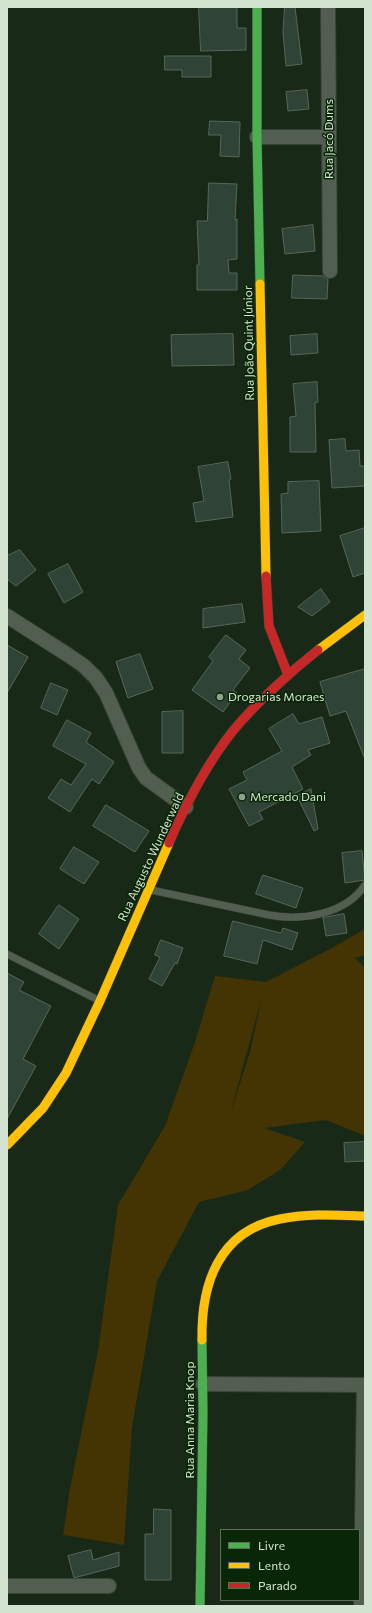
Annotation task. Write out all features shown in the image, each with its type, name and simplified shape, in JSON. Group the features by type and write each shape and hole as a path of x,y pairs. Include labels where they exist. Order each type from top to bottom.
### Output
{"street":[{"name":"Rua João Quint Júnior","path":"257,7 257,137 266,591 269,626 288,675"},
{"name":"Rua Jacó Dums","path":"328,7 330,271"},
{"path":"257,137 329,137"},
{"name":"Rua Augusto Wunderwald","path":"7,1145 43,1108 78,1050 186,807 207,769 228,738 252,710 288,675 320,647 365,614"},
{"path":"7,616 84,666 96,678 106,693 139,768 146,778 186,807"},
{"name":"Rua Anna Maria Knop","path":"200,1606 203,1384 202,1328 208,1282 216,1264 233,1242 249,1231 285,1216 365,1216"},
{"path":"203,1384 365,1385 361,1606"},
{"path":"7,1586 109,1586"}],"lane":[{"path":"149,889 269,915 299,917 317,915 339,906 349,901 365,886"},
{"path":"7,954 100,1001"}],"shaded area":[{"path":"365,929 365,955 355,958 365,968 365,1136 326,1120 264,1128 305,1142 280,1170 248,1190 199,1202 157,1281 132,1427 124,1545 63,1535 70,1488 98,1351 118,1205 165,1126 194,1045 215,976 266,982","holes":["262,997 250,1052 232,1108"]}],"building":[{"path":"199,7 237,7 237,28 246,28 246,50 201,51"},
{"path":"285,7 295,7 302,64 286,66 283,32"},
{"path":"165,56 211,56 211,77 182,77 182,70 165,70"},
{"path":"307,90 309,109 288,111 286,92"},
{"path":"210,121 240,122 239,157 220,156 221,135 209,135"},
{"path":"209,183 237,184 235,220 237,219 237,259 228,260 229,273 237,273 237,290 197,290 197,265 199,265 197,221 207,221"},
{"path":"313,225 315,251 285,254 282,229"},
{"path":"293,275 323,276 328,279 327,299 292,298"},
{"path":"233,334 234,365 172,366 171,335"},
{"path":"317,334 318,353 291,355 290,336"},
{"path":"317,382 318,402 315,403 316,452 290,452 290,417 296,416 293,384"},
{"path":"345,439 346,451 359,450 360,466 365,466 365,486 332,488 329,440"},
{"path":"228,462 231,479 229,480 233,517 196,522 193,503 204,501 198,467"},
{"path":"319,481 321,531 282,533 281,494 288,493 288,482"},
{"path":"365,528 365,573 353,577 340,536"},
{"path":"20,550 36,570 16,586 7,579 7,556"},
{"path":"68,564 83,592 64,603 48,574"},
{"path":"321,589 330,602 312,616 298,607"},
{"path":"242,604 245,622 203,628 203,609"},
{"path":"226,635 246,650 239,659 250,668 233,690 237,693 223,712 192,690 213,661 209,657"},
{"path":"7,645 28,657 7,693"},
{"path":"140,654 153,689 128,698 116,662"},
{"path":"365,669 364,757 346,711 330,716 320,682"},
{"path":"51,683 68,690 57,715 41,708"},
{"path":"183,711 183,753 162,753 162,712"},
{"path":"293,714 299,724 322,717 330,743 308,750 311,755 292,767 303,789 259,812 263,819 249,826 229,789 247,780 243,772 282,751 269,729"},
{"path":"67,720 91,733 86,742 114,762 99,784 92,779 70,812 48,798 61,779 71,785 86,764 53,746"},
{"path":"311,789 318,829 314,831 297,796"},
{"path":"106,805 149,831 135,852 93,826"},
{"path":"74,847 99,862 84,884 60,869"},
{"path":"362,851 365,880 345,883 342,853"},
{"path":"263,875 303,888 296,908 256,894"},
{"path":"59,905 79,919 59,949 39,934"},
{"path":"344,914 347,933 326,936 323,918"},
{"path":"233,921 281,933 283,928 298,933 292,950 263,940 257,964 224,956"},
{"path":"161,940 183,948 177,964 175,963 162,986 149,979 160,957 155,955"},
{"path":"7,973 24,982 19,990 51,1006 23,1059 36,1066 7,1119"},
{"path":"365,1142 365,1161 345,1162 344,1143"},
{"path":"154,1509 171,1510 171,1580 145,1580 145,1534 153,1534"},
{"path":"91,1550 93,1560 119,1552 119,1566 74,1578 68,1556"}],"traffic: fast":[{"path":"257,7 257,137 260,284"},
{"path":"200,1606 203,1413 202,1340"}],"traffic: slow":[{"path":"260,284 266,576"},
{"path":"318,650 365,615"},
{"path":"7,1145 43,1108 66,1073 100,1001 169,843"},
{"path":"202,1340 205,1300 210,1281 217,1263 228,1248 242,1235 259,1225 291,1217 322,1215 365,1216"}],"traffic: jam":[{"path":"266,576 269,626 288,675"},
{"path":"169,843 197,785 232,732 251,710 273,689 318,650"}],"place":[{"name":"Drogarias Moraes","path":"220,697"},
{"name":"Mercado Dani","path":"242,797"}]}
